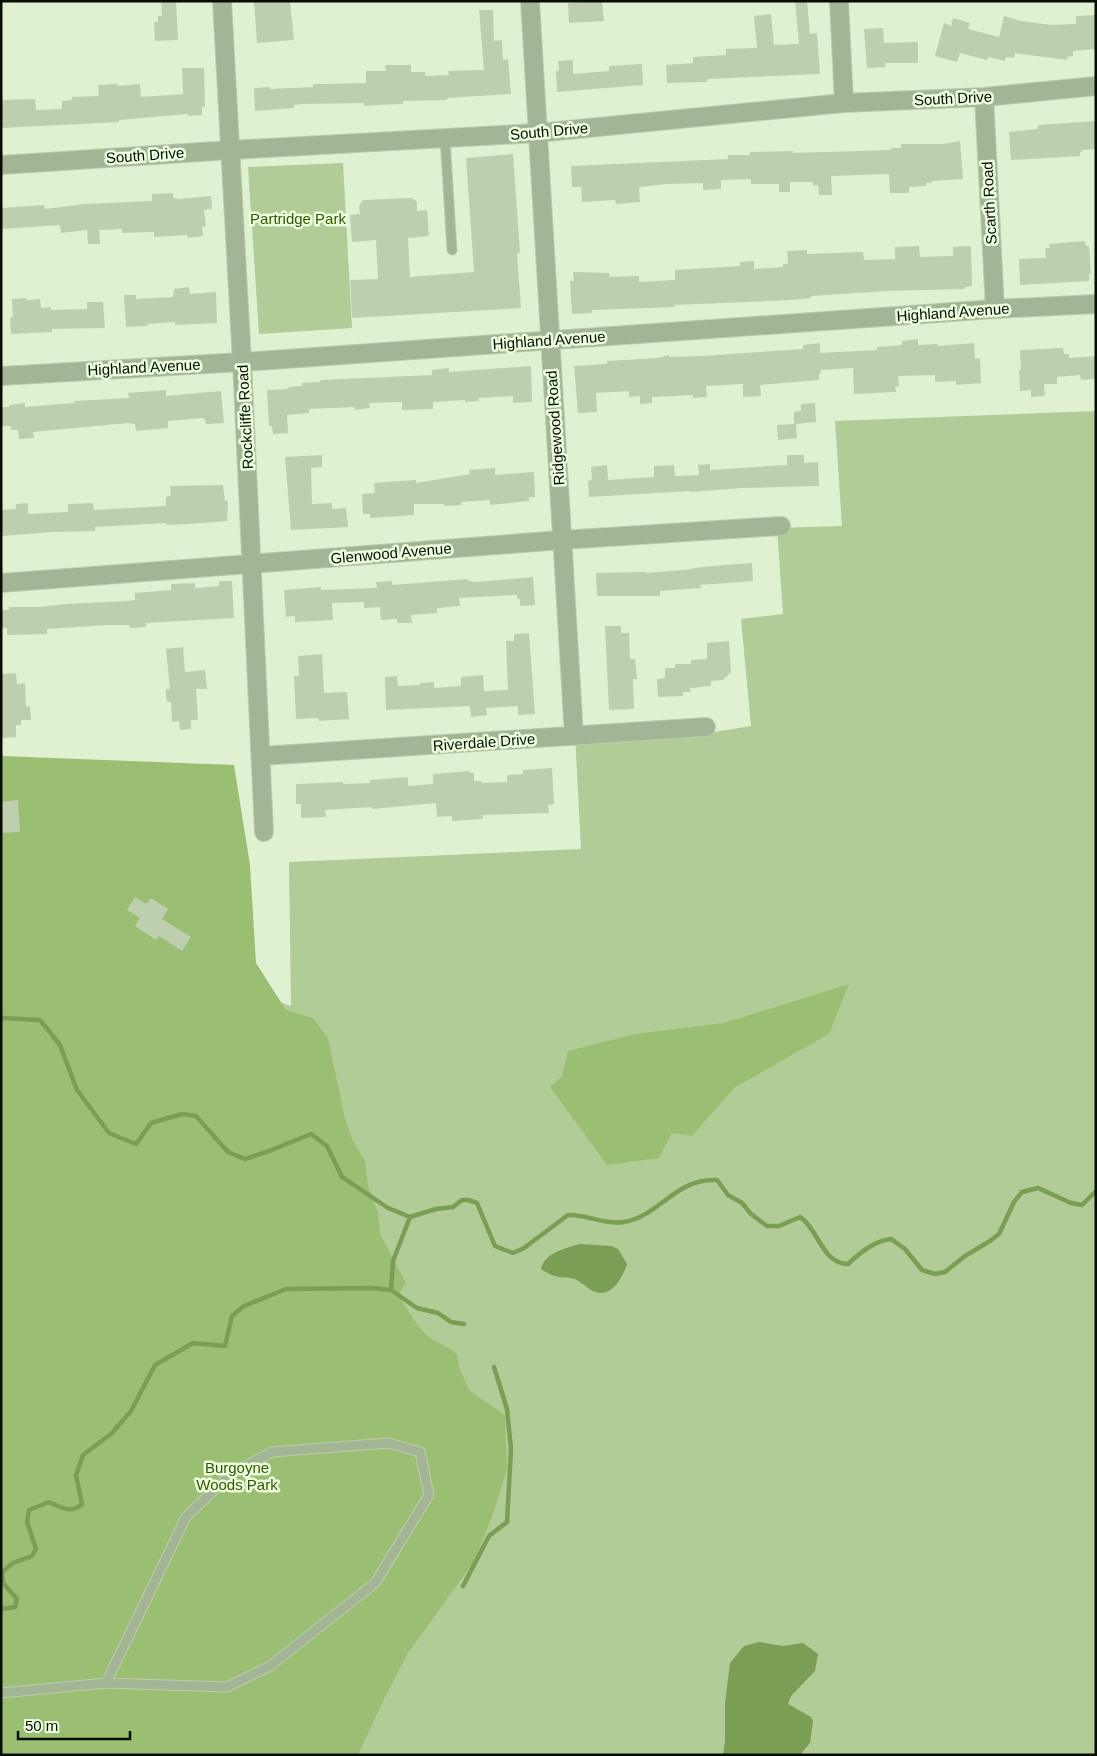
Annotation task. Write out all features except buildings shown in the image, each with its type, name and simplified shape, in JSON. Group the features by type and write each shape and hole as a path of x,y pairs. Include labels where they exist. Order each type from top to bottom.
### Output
{"street":[{"name":"Rockcliffe Road","path":"222,1 242,362 264,832"},
{"name":"Ridgewood Road","path":"530,1 574,736"},
{"path":"839,1 844,103"},
{"name":"South Drive","path":"1,165 537,133 844,103 984,97 1096,86"},
{"name":"Scarth Road","path":"984,97 995,309"},
{"name":"Highland Avenue","path":"1,376 242,362 995,309 1096,304"},
{"name":"Glenwood Avenue","path":"1,582 562,540 780,526"},
{"name":"Riverdale Drive","path":"261,756 706,727"}],"lane":[{"path":"445,138 452,250"},
{"path":"1,1693 106,1682 227,1687 270,1666 375,1583 429,1495 420,1452 388,1443 272,1452 232,1473 186,1517 106,1682"}],"green space":[{"name":"Partridge Park","path":"343,163 352,328 259,334 248,167"},
{"path":"1096,411 1096,1755 1,1755 1,841 186,972 291,1006 289,862 581,849 575,735 708,733 751,726 741,619 783,614 777,528 842,526 835,421"},
{"name":"Burgoyne Woods Park","path":"1,756 234,765 250,865 256,963 286,1010 313,1018 328,1038 345,1118 352,1139 365,1161 368,1186 378,1213 380,1234 406,1283 398,1295 428,1336 457,1354 459,1367 469,1390 505,1415 507,1469 494,1511 475,1560 408,1653 358,1755 1,1755"},
{"path":"849,984 829,1034 734,1088 692,1136 672,1133 659,1158 607,1165 550,1087 562,1076 568,1051 635,1034 724,1023"}],"shaded area":[{"path":"580,1244 611,1246 618,1249 627,1264 618,1282 609,1291 598,1293 575,1279 554,1276 541,1269 543,1263 551,1255 562,1249"},
{"path":"759,1642 783,1646 803,1643 818,1654 815,1671 791,1696 788,1704 811,1717 813,1721 810,1743 800,1755 723,1755 725,1704 730,1663 744,1646"}],"waterway":[{"path":"1,1018 40,1020 60,1045 77,1090 109,1133 136,1144 151,1123 182,1114 196,1116 228,1152 245,1159 311,1134 327,1146 342,1177 388,1208 410,1217 436,1209 453,1207 462,1200 477,1203 495,1246 513,1253 524,1248 568,1215 609,1222 624,1222 648,1213 690,1185 702,1181 717,1180 728,1195 742,1203 751,1214 767,1226 779,1226 800,1217 806,1222 826,1252 839,1262 848,1264 873,1245 891,1239 905,1249 922,1270 935,1274 945,1272 965,1256 999,1234 1014,1202 1022,1192 1038,1188 1071,1203 1082,1205 1096,1191"},
{"path":"1,1609 15,1607 17,1599 3,1583 2,1572 13,1563 32,1556 36,1549 27,1522 29,1510 49,1502 62,1508 70,1509 74,1509 82,1504 76,1475 83,1455 111,1434 131,1411 155,1365 193,1343 225,1346 232,1316 244,1306 286,1289 371,1288 391,1290 393,1261 410,1217"},
{"path":"391,1290 417,1308 438,1313 451,1322 464,1324"},
{"path":"463,1586 489,1536 507,1522 511,1449 507,1409 494,1367"}]}
